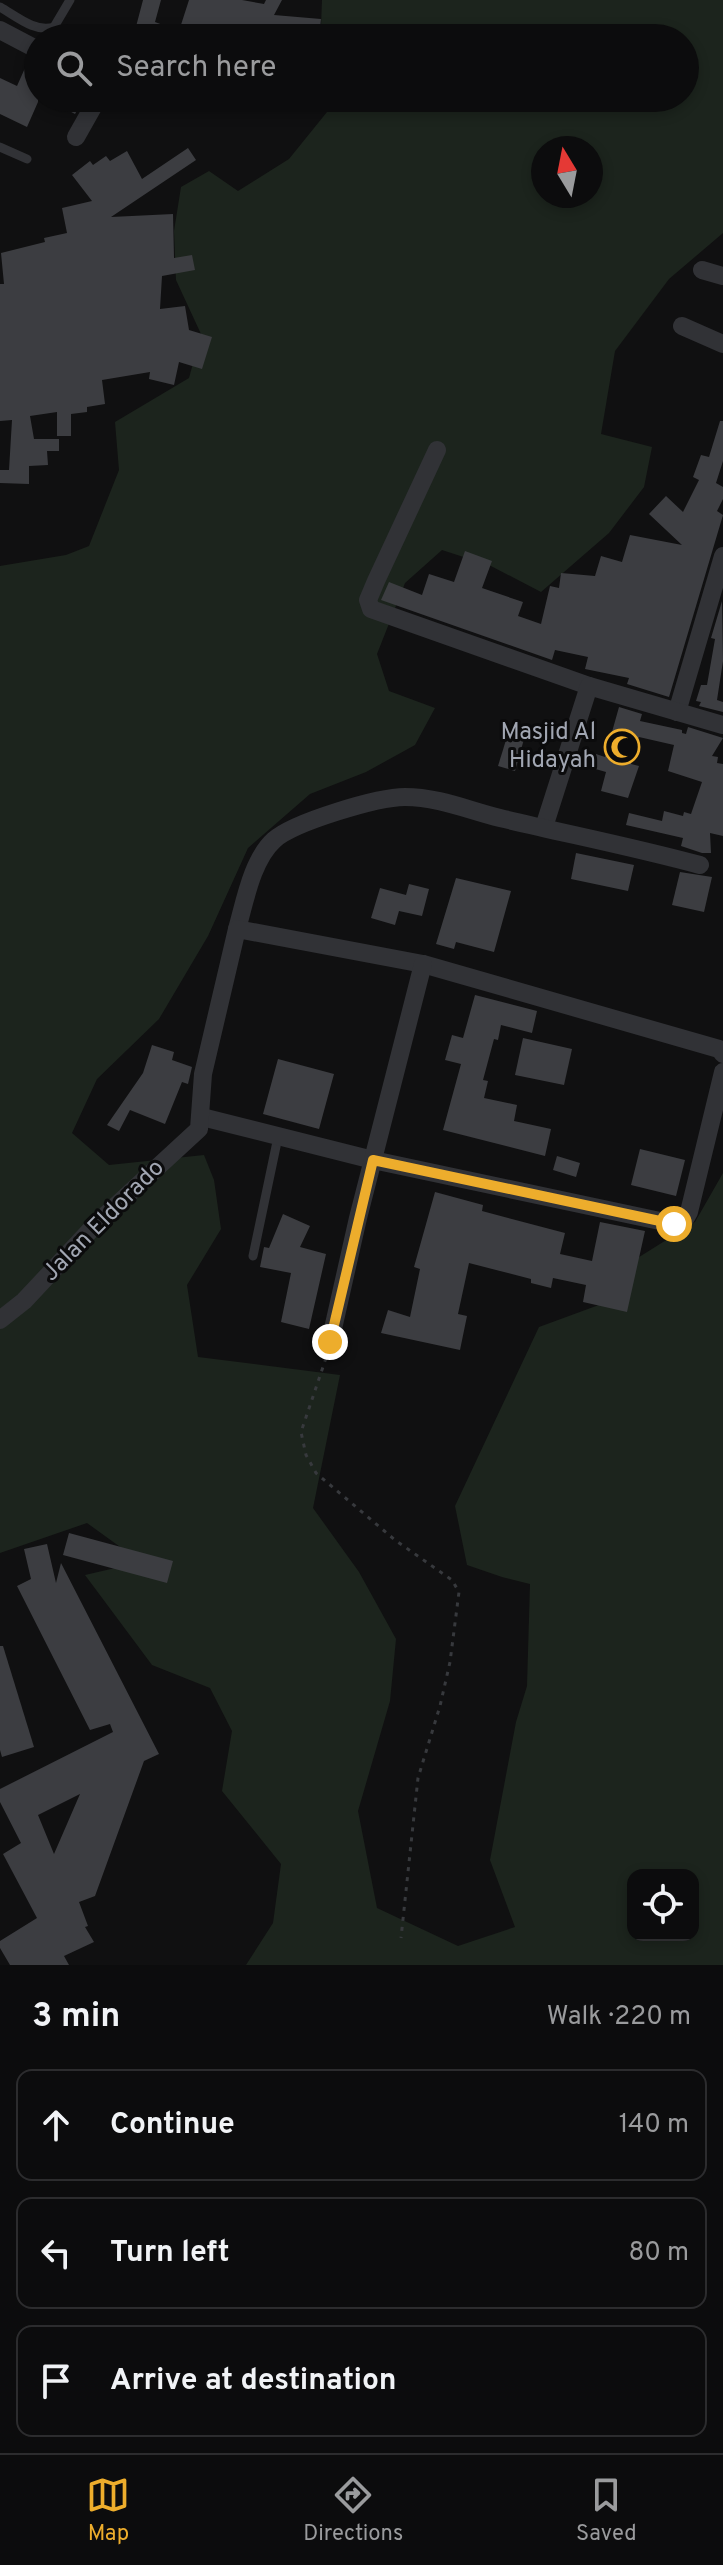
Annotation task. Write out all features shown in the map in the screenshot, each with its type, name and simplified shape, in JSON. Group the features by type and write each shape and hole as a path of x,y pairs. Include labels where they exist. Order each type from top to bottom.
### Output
{"street":[{"path":"0,30 24,43"},
{"path":"76,137 90,112"},
{"path":"702,270 723,276"},
{"path":"682,326 723,344"},
{"path":"437,450 368,600 371,609 589,686 723,725"},
{"path":"677,712 723,556"},
{"path":"544,827 589,686"},
{"path":"700,865 498,818 439,800 406,797 362,805 301,825 272,842 260,859 237,929 203,1074 202,1117 373,1160 674,1224 685,1219 689,1212 723,1072"},
{"path":"237,929 423,964 719,1049 723,1054"},
{"path":"330,1342 423,964"},
{"name":"Jalan Eldorado","path":"0,1320 24,1301 97,1223 199,1129 202,1117"}],"lane":[{"path":"56,24 70,0"},
{"path":"0,7 29,24"},
{"path":"0,147 27,159"},
{"path":"253,1256 278,1137"}],"path":[{"path":"330,1342 301,1432 306,1455 316,1473 395,1540 452,1580 459,1592 450,1662 418,1778 401,1938"}],"shaded area":[{"path":"322,0 723,0 723,233 669,279 615,351 601,434 652,447 644,487 609,533 541,592 491,566 442,550 405,583 377,654 389,691 435,708 415,745 366,772 310,794 248,848 208,936 159,1019 97,1079 72,1133 109,1165 204,1155 214,1180 221,1229 187,1285 198,1357 340,1375 313,1508 359,1572 396,1639 390,1701 358,1811 377,1908 458,1946 515,1927 490,1860 516,1722 527,1686 530,1584 467,1565 455,1506 539,1327 607,1302 628,1264 695,1222 723,1173 723,1965 246,1965 273,1923 281,1864 222,1791 232,1731 210,1688 152,1665 85,1575 141,1562 87,1523 0,1553 0,566 66,555 89,546 119,470 115,422 189,378 201,334 176,280 174,231 181,187 209,171 238,191 289,159 327,112 699,112 699,24 321,24"}],"building":[{"path":"143,0 161,0 155,22 160,24 137,24"},
{"path":"189,0 242,0 264,4 266,0 282,0 274,15 321,19 320,24 181,24"},
{"path":"24,70 24,112 34,112 27,127 0,114 0,78 17,86"},
{"path":"188,148 196,160 111,217 173,214 174,258 192,255 195,270 162,276 160,309 185,306 189,330 212,337 202,369 179,362 174,385 149,379 150,372 102,380 105,404 87,407 87,412 71,414 71,436 57,436 57,412 30,416 34,439 59,439 59,451 47,451 48,465 29,466 29,484 0,483 0,470 9,470 12,420 0,421 0,284 4,284 1,253 67,233 62,208 92,201 72,175 90,161 93,165 106,156 110,161 127,151 142,179"},
{"path":"720,421 723,421 723,461 716,483 723,487 723,499 717,511 723,515 669,697 627,684 629,678 585,669 588,657 555,650 552,660 381,600 389,582 422,595 429,574 454,582 465,551 492,561 482,588 523,602 518,616 541,624 550,586 559,588 561,573 595,576 601,556 622,562 630,535 682,545 649,514 666,496 683,512 699,480 693,477 701,455 709,457"},
{"path":"722,601 723,661 717,700 723,702 723,712 699,706 701,702 696,701 701,685 707,685 715,639 711,638"},
{"path":"619,707 642,714 640,721 682,730 686,734 688,727 723,738 712,756 718,757 717,763 723,764 723,836 710,833 711,853 681,846 683,838 626,825 629,813 662,821 664,811 683,816 684,812 691,814 702,782 668,771 674,745 639,737 631,764 639,766 628,798 601,791 606,772 592,768 596,754 605,757"},
{"path":"510,727 526,732 515,771 498,766"},
{"path":"576,853 634,865 628,891 571,879"},
{"path":"680,872 712,877 704,912 672,905"},
{"path":"456,878 511,891 494,952 456,942 454,949 436,944"},
{"path":"409,884 429,889 422,916 399,911 395,925 371,918 380,888 406,895"},
{"path":"475,995 537,1011 532,1033 501,1025 483,1080 488,1081 484,1098 517,1105 514,1121 551,1129 545,1156 443,1130 461,1064 445,1060 452,1035 463,1038"},
{"path":"523,1038 572,1049 564,1085 515,1075"},
{"path":"152,1045 174,1052 172,1060 192,1067 188,1084 182,1082 165,1124 130,1110 119,1131 107,1125 143,1073"},
{"path":"278,1059 334,1074 319,1129 263,1114"},
{"path":"640,1149 685,1160 676,1196 631,1185"},
{"path":"557,1156 580,1163 576,1177 553,1170"},
{"path":"435,1192 483,1205 482,1211 565,1233 560,1254 592,1261 600,1222 645,1231 627,1312 583,1302 586,1285 553,1278 551,1288 531,1283 531,1279 469,1263 458,1314 467,1316 460,1350 381,1333 388,1310 410,1317 420,1269 414,1267"},
{"path":"283,1214 310,1226 300,1247 326,1254 309,1329 281,1322 291,1273 260,1267 264,1247 269,1248"},
{"path":"69,1533 173,1561 167,1583 63,1555"},
{"path":"47,1544 56,1583 61,1563 159,1754 144,1761 95,1896 79,1902 88,1926 85,1927 94,1942 64,1956 69,1965 10,1965 0,1948 0,1941 37,1918 3,1854 21,1843 0,1802 0,1789 113,1732 110,1724 90,1730 17,1586 31,1579 24,1549","holes":["80,1794 54,1854 38,1815"]},
{"path":"0,1646 3,1646 34,1747 2,1757 0,1750"}],"place":[{"name":"Masjid Al Hidayah","path":"622,747"}],"route":[{"path":"330,1342 373,1160 674,1224"}]}
